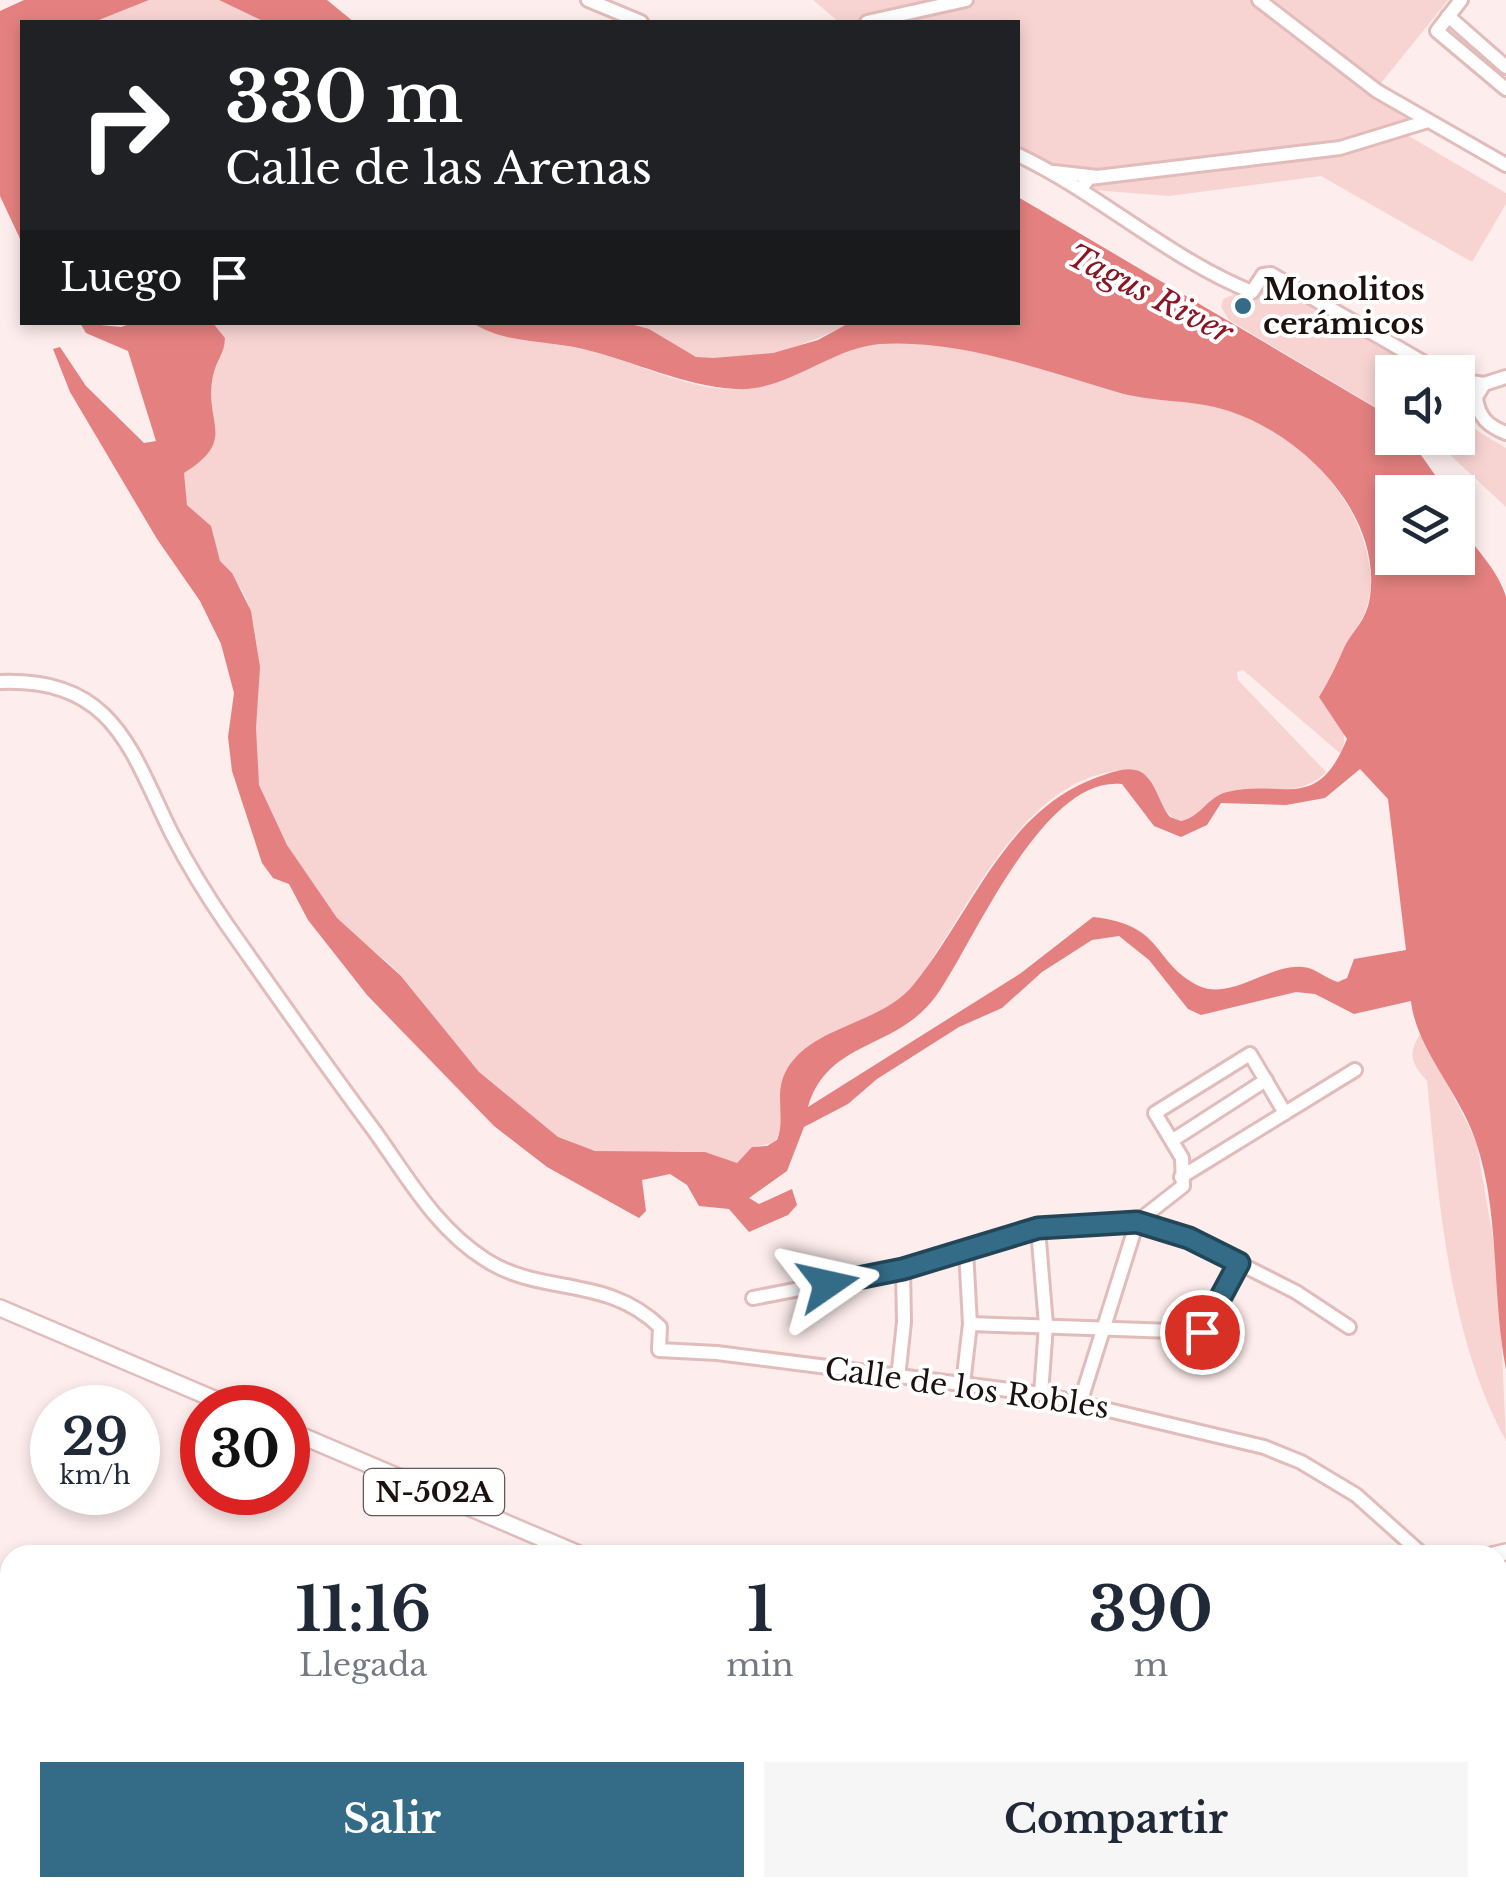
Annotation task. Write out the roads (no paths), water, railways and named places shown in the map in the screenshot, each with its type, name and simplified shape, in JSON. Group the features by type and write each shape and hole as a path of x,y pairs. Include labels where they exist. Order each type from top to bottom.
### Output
{"main road":[{"path":"0,1308 181,1385"},
{"name":"N-502A","path":"310,1439 558,1545"}],"street":[{"path":"588,0 636,20"},
{"path":"876,20 966,0"},
{"path":"1259,0 1364,83 1506,165"},
{"path":"1461,0 1436,31 1506,89"},
{"path":"1448,16 1506,67"},
{"path":"1081,189 1089,178 1340,148 1428,121"},
{"path":"1020,156 1081,189 1218,278 1252,292 1263,275 1271,274 1411,355"},
{"path":"1051,172 1101,178"},
{"path":"1475,383 1506,377"},
{"path":"1484,384 1476,402 1486,422 1506,433"},
{"name":"Calle de los Robles","path":"0,682 46,684 78,696 130,743 172,833 211,902 426,1208 485,1260 511,1272 618,1296 660,1327 659,1350 722,1353 1082,1400 1264,1447 1302,1462 1356,1495 1410,1545"},
{"path":"1082,1400 1137,1222 1182,1186 1182,1158 1155,1113 1250,1054 1285,1113"},
{"path":"1181,1177 1355,1070"},
{"path":"1173,1140 1266,1080"},
{"path":"753,1298 903,1269 1038,1228 1137,1222 1189,1238 1296,1292 1349,1327"},
{"path":"1038,1228 1046,1325 1040,1394"},
{"path":"963,1384 970,1324 966,1250"},
{"path":"970,1324 1202,1332 1239,1263"},
{"path":"898,1378 904,1322 903,1269"}],"water":[{"path":"24,0 149,0 99,20 20,20 20,239 0,196 0,11"},
{"path":"219,0 327,0 352,20 261,20"},
{"name":"Tagus River","path":"1020,198 1375,408 1375,455 1421,455 1435,475 1375,475 1375,575 1475,575 1475,546 1506,597 1506,1369 1483,1167 1468,1122 1421,1036 1411,1001 1354,1014 1315,994 1296,992 1201,1015 1188,1009 1149,960 1119,936 1092,940 1042,972 1002,1008 959,1027 877,1079 848,1104 804,1127 787,1171 749,1198 759,1204 792,1189 797,1205 788,1215 749,1232 729,1209 699,1206 687,1185 670,1174 642,1180 646,1211 639,1218 547,1167 494,1126 367,995 308,920 289,884 273,878 262,863 232,771 228,737 234,693 221,644 200,601 157,539 70,392 53,349 60,347 86,386 144,443 156,441 128,351 86,333 81,325 215,325 225,338 211,392 215,440 201,461 184,473 187,505 211,526 220,561 232,573 251,611 260,667 256,728 259,785 287,845 337,918 401,976 479,1072 558,1137 595,1151 705,1152 737,1163 752,1147 767,1146 777,1140 782,1081 796,1057 827,1035 900,998 935,955 1017,835 1041,810 1070,790 1113,772 1137,770 1150,781 1170,817 1181,821 1227,792 1296,789 1323,777 1347,739 1319,697 1362,620 1370,597 1370,566 1363,536 1350,508 1331,482 1284,438 1229,411 1131,395 970,351 910,344 862,347 755,388 716,387 583,349 498,335 476,325 634,325 649,329 696,357 773,353 818,340 845,325 1020,325","holes":["1360,769 1388,799 1406,950 1354,959 1347,978 1338,982 1308,968 1290,967 1237,986 1211,989 1184,976 1134,928 1093,917 1021,973 808,1107 831,1069 920,1014 936,996 990,903 1038,833 1065,806 1093,788 1122,784 1154,826 1181,837 1207,825 1221,803 1286,805 1325,798"]}],"place":[{"name":"Monolitos cerámicos","path":"1243,306"}]}
